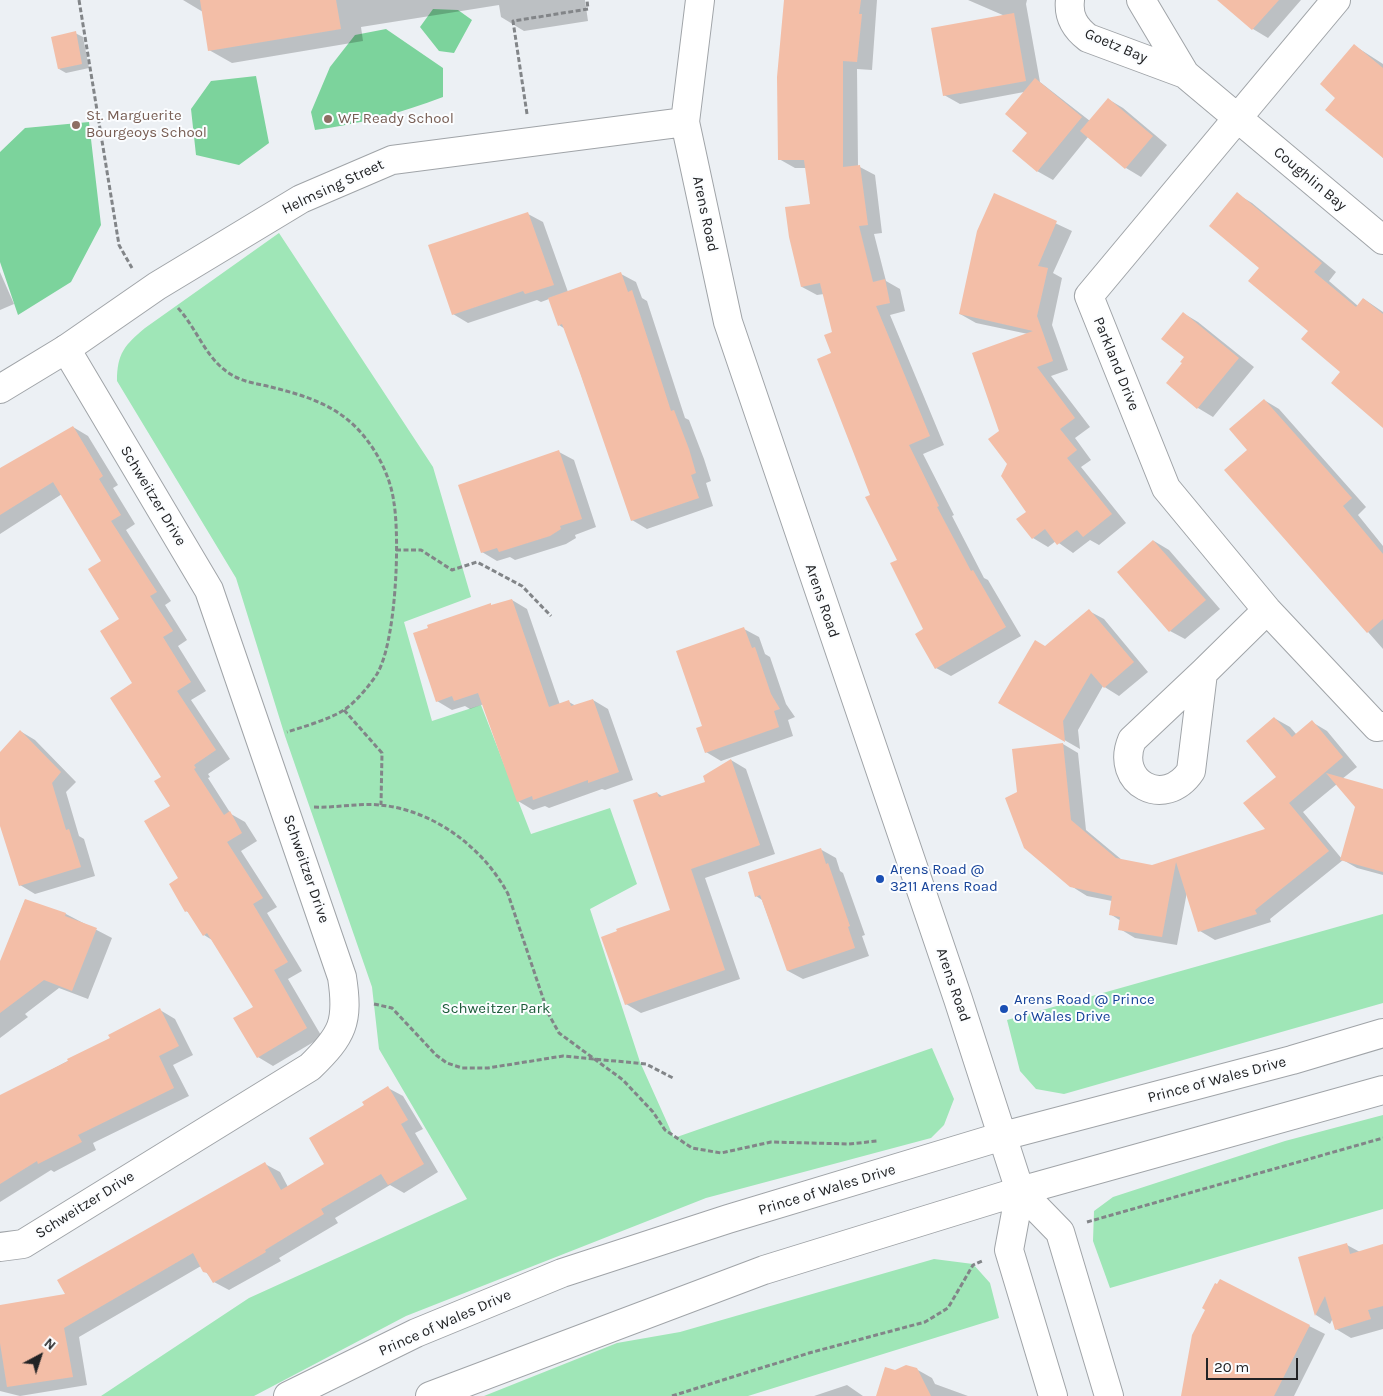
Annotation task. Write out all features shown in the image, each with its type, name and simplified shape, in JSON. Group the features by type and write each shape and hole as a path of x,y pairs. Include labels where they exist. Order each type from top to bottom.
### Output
{"street":[{"name":"Arens Road","path":"700,0 685,122 728,322 1004,1136 1020,1191 1009,1250 1053,1396"},
{"name":"Goetz Bay","path":"1070,0 1069,9 1072,20 1078,30 1088,38 1185,74"},
{"name":"Goetz Bay","path":"1141,0 1185,74 1237,118"},
{"name":"Parkland Drive","path":"1336,0 1089,296 1166,488 1267,610 1377,727 1383,726"},
{"name":"Coughlin Bay","path":"1237,118 1383,240"},
{"name":"Helmsing Street","path":"0,389 66,349 151,290 301,199 392,160 685,122"},
{"name":"Schweitzer Drive","path":"0,1247 23,1244 310,1066 330,1048 340,1029 346,1007 342,977 284,804 208,590 66,349"},
{"path":"1203,672 1267,610"},
{"name":"Prince of Wales Drive","path":"288,1396 416,1333 562,1273 728,1219 1004,1136 1282,1063 1383,1032"},
{"path":"430,1396 764,1270 1020,1191 1383,1090"},
{"name":"Arens Road","path":"1020,1191 1060,1232 1109,1396"}],"path":[{"path":"79,0 119,245 151,290 182,312 219,366 233,376 302,394 325,404 344,416 363,435 378,456 392,493 397,526 392,626 385,657 376,675 344,710 261,740"},
{"path":"531,142 513,21 588,9 587,0"},
{"path":"396,550 421,550 452,570 478,562 522,586 551,616"},
{"path":"344,710 382,753 381,805"},
{"path":"284,804 317,807 381,805 418,814 440,824 461,838 499,877 508,894 548,1012 559,1033 624,1080 654,1112 665,1130 692,1148 721,1153 771,1142 848,1144 883,1140"},
{"path":"346,1007 376,1004 392,1008 436,1055 447,1063 462,1068 488,1068 548,1056 590,1057 646,1064 673,1078"},
{"path":"1060,1232 1091,1221 1383,1138"},
{"path":"672,1396 809,1353 925,1322 948,1308 973,1265 1009,1250"}],"green space":[{"path":"433,9 458,10 472,20 454,53 439,51 420,27"},
{"path":"386,29 443,68 443,97 380,117 348,125 315,130 311,112 330,67 355,35"},
{"path":"256,76 269,143 239,165 196,155 191,109 211,81"},
{"path":"89,122 101,225 71,282 18,315 0,262 0,152 25,128"},
{"name":"Schweitzer Park","path":"279,233 433,467 471,597 404,622 432,721 481,705 531,834 610,808 637,884 590,909 640,1062 674,1138 932,1048 954,1099 944,1125 931,1138 706,1198 406,1316 254,1396 101,1396 249,1298 467,1199 379,1049 372,987 285,736 236,578 117,381 117,371 121,356 127,345 138,334"},
{"path":"1383,914 1383,1003 1064,1094 1036,1089 1020,1071 1007,1020"},
{"path":"1383,1115 1383,1209 1110,1288 1093,1241 1094,1211 1113,1197 1285,1141"},
{"path":"934,1259 973,1264 990,1283 999,1318 748,1396 484,1396 617,1343 680,1332"}],"building":[{"path":"200,0 336,0 341,29 208,51"},
{"path":"784,0 861,0 859,14 862,14 857,62 843,61 843,167 860,165 868,225 859,226 873,282 885,279 890,303 876,306 930,436 909,445 939,506 937,507 971,571 973,570 1006,627 935,669 915,634 923,629 890,563 897,560 865,497 870,495 817,359 831,353 824,335 832,332 820,283 801,287 789,237 785,207 810,204 804,160 778,160 777,77"},
{"path":"1217,0 1279,0 1252,30"},
{"path":"1014,13 1026,81 943,96 931,28"},
{"path":"76,31 82,64 58,69 51,37"},
{"path":"1354,44 1383,68 1383,158 1325,110 1335,98 1320,84"},
{"path":"1035,78 1082,117 1037,172 1012,151 1027,133 1005,114"},
{"path":"1108,98 1153,136 1125,169 1080,131"},
{"path":"1237,192 1322,263 1314,272 1356,307 1363,298 1383,314 1383,428 1331,383 1340,372 1301,339 1308,331 1248,281 1259,268 1209,226"},
{"path":"994,193 1057,221 1038,266 1048,268 1037,316 1053,361 1037,367 1075,418 1060,429 1077,450 1067,458 1112,514 1083,537 1077,530 1057,545 1045,529 1032,539 1016,519 1026,512 1001,476 1007,464 988,439 999,431 972,353 1033,331 959,314 977,231"},
{"path":"528,212 554,285 525,294 523,291 452,315 428,245"},
{"path":"621,272 628,292 632,290 671,411 674,410 689,449 696,473 691,475 699,498 631,521 562,324 558,326 548,298"},
{"path":"1183,312 1239,358 1197,409 1166,383 1182,363 1180,362 1184,357 1161,339"},
{"path":"1264,399 1352,498 1343,506 1383,554 1383,619 1367,633 1224,470 1247,450 1229,429"},
{"path":"73,426 103,476 99,479 121,515 111,521 157,592 150,596 173,631 163,637 191,682 177,691 216,750 194,765 196,768 194,769 224,815 230,811 242,833 227,842 263,898 253,904 288,962 274,970 307,1028 257,1058 233,1018 253,1007 207,933 203,936 187,911 185,912 169,884 178,878 144,821 170,806 154,781 161,777 110,698 132,683 100,631 119,619 88,569 101,561 53,482 0,515 0,468"},
{"path":"559,450 582,519 560,526 561,529 550,536 499,552 497,548 481,553 458,485"},
{"path":"1153,540 1206,600 1169,632 1117,572"},
{"path":"512,599 549,707 569,700 571,706 593,699 619,772 588,783 588,780 533,800 532,796 517,802 478,693 454,701 452,696 436,702 413,633 428,628 427,625 491,603 491,605"},
{"path":"1089,609 1134,662 1104,688 1091,673 1063,721 1065,742 998,703 1035,640 1045,646"},
{"path":"744,627 752,648 755,647 771,694 780,709 774,711 779,727 705,753 696,728 702,726 676,651"},
{"path":"1274,717 1292,737 1312,720 1343,757 1289,803 1329,851 1255,910 1257,914 1198,932 1176,862 1162,937 1118,930 1120,917 1109,915 1112,896 1070,887 1024,848 1005,798 1017,792 1012,749 1063,743 1071,820 1116,858 1152,865 1265,829 1243,803 1276,777 1246,741"},
{"path":"20,730 61,772 52,783 66,830 69,829 81,867 19,886 0,826 0,752"},
{"path":"731,759 760,845 691,869 725,970 625,1005 601,937 617,931 616,929 670,910 633,800 657,792 659,797 705,782 703,776"},
{"path":"1326,773 1383,789 1383,872 1340,860 1355,807"},
{"path":"821,848 850,926 848,927 855,948 787,971 760,895 755,897 748,872"},
{"path":"25,899 66,913 65,916 97,928 72,991 44,980 0,1013 0,961"},
{"path":"160,1008 179,1046 159,1056 174,1088 78,1135 82,1142 38,1164 37,1161 0,1184 0,1095 68,1061 67,1059 110,1038 108,1035"},
{"path":"388,1086 408,1120 401,1124 424,1164 388,1185 381,1174 321,1209 324,1214 265,1250 266,1252 213,1283 207,1273 203,1272 193,1253 64,1328 73,1377 7,1387 0,1343 0,1305 65,1294 57,1280 265,1162 281,1190 324,1164 309,1138 364,1105 362,1102"},
{"path":"1347,1243 1350,1254 1383,1244 1383,1306 1368,1310 1371,1319 1335,1330 1325,1296 1315,1316 1298,1257"},
{"path":"1220,1279 1310,1325 1274,1396 1181,1396 1192,1335 1205,1310 1202,1308 1215,1283 1217,1284"},
{"path":"906,1365 917,1368 931,1396 876,1396 885,1367 895,1370"}],"place":[{"name":"WF Ready School","path":"328,119"},
{"name":"St. Marguerite Bourgeoys School","path":"76,125"},
{"name":"Arens Road @ 3211 Arens Road","path":"880,879"},
{"name":"Arens Road @ Prince of Wales Drive","path":"1004,1009"}]}
